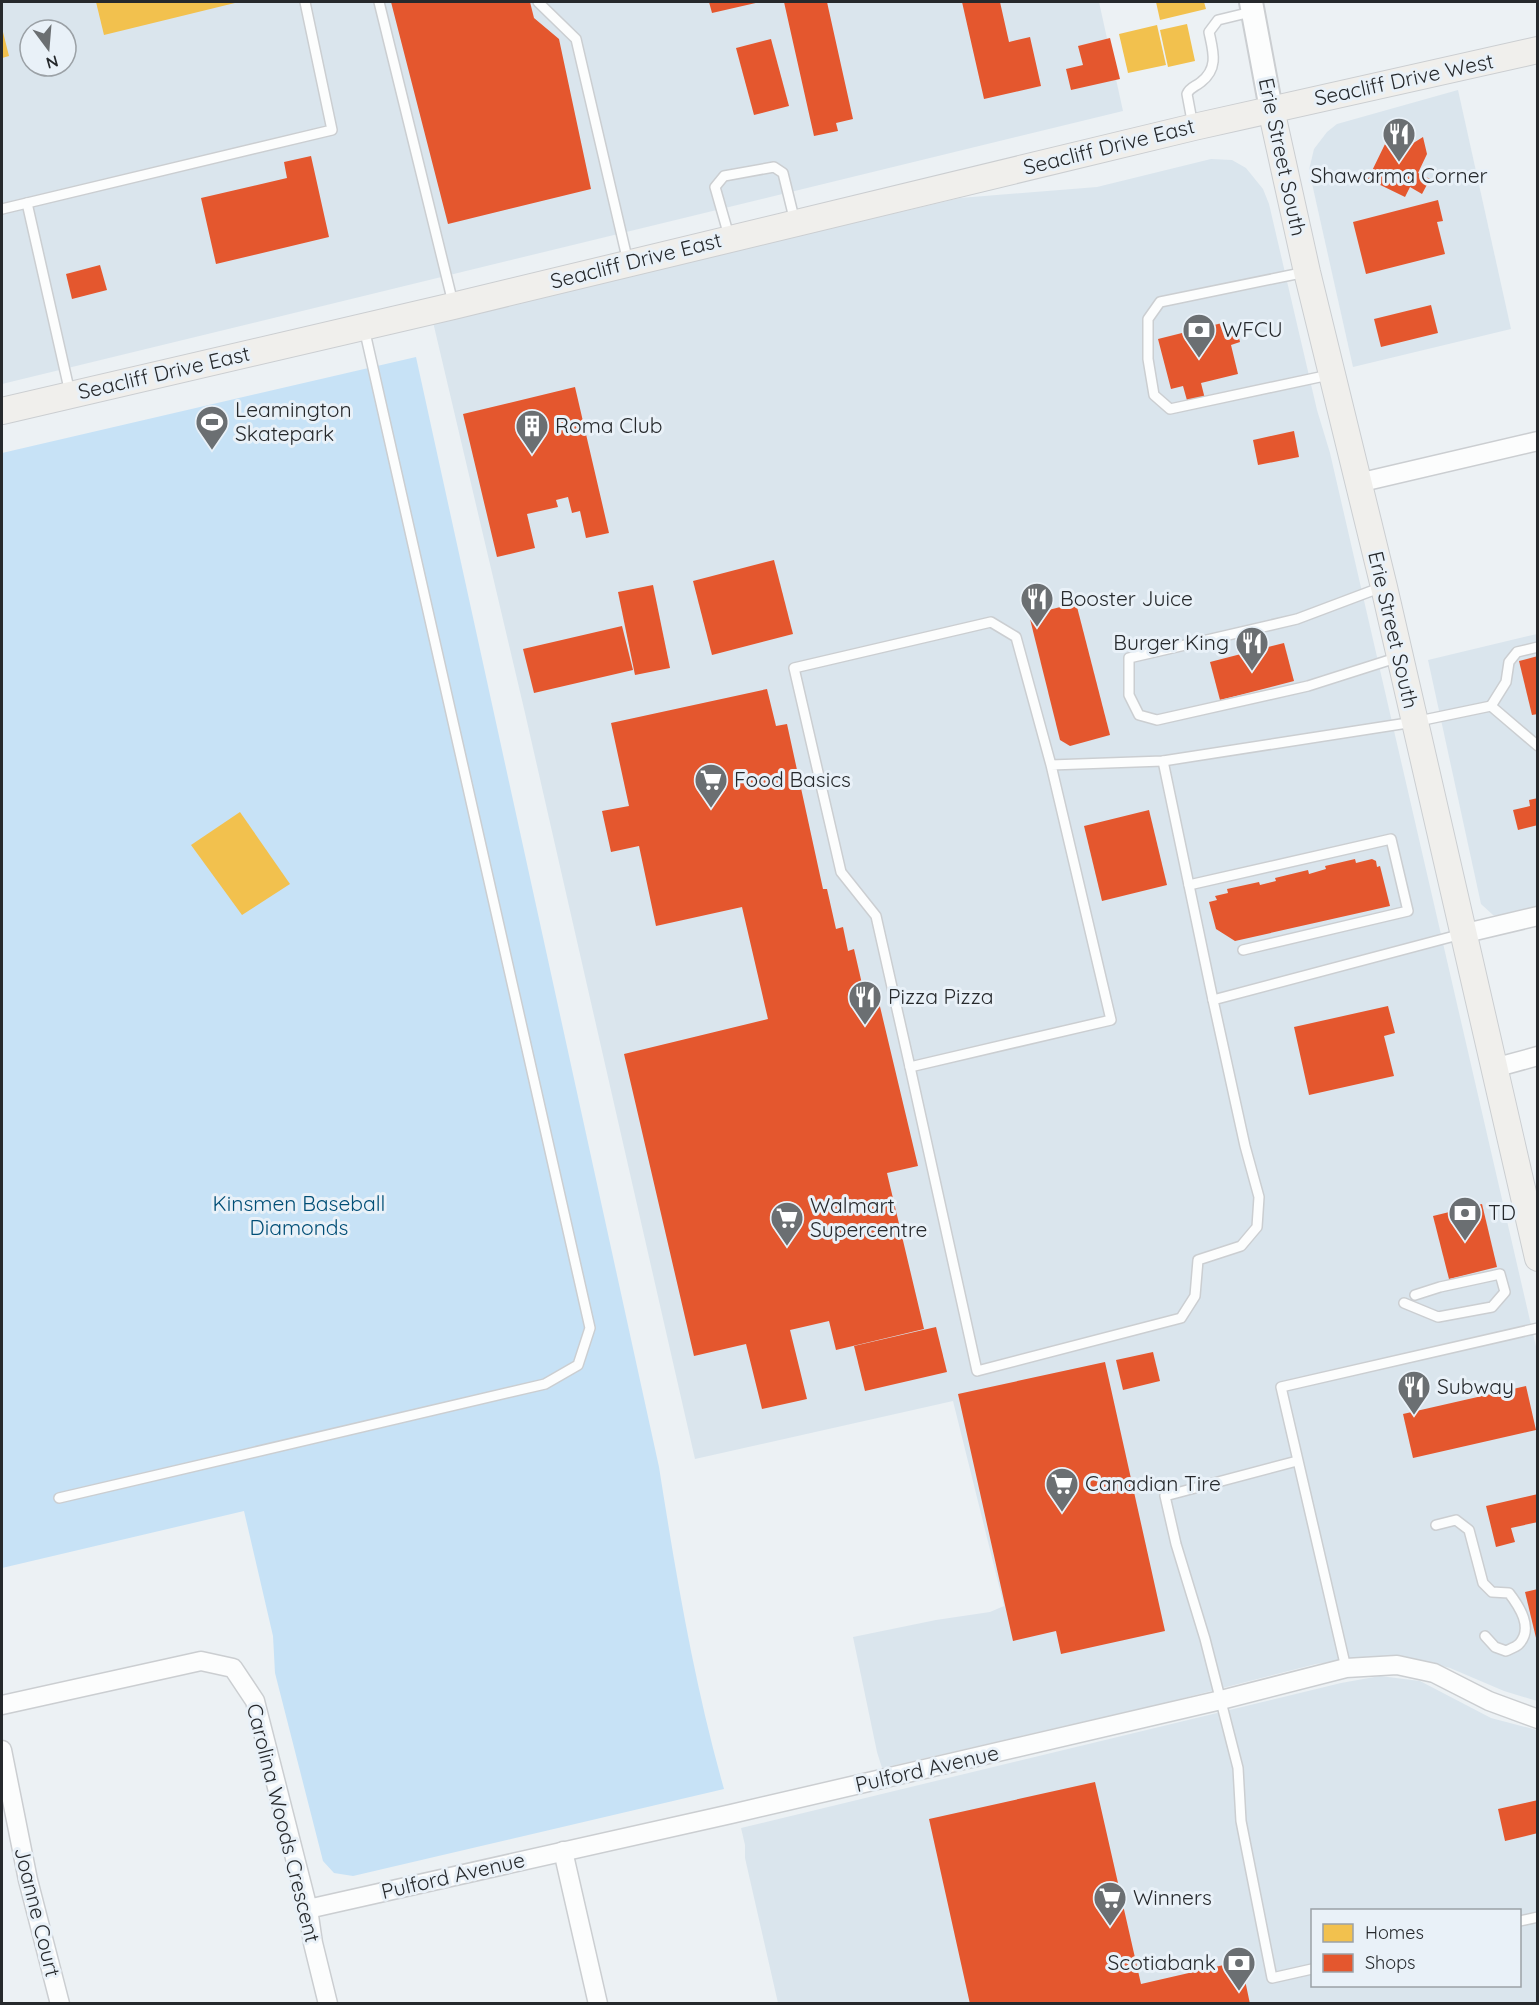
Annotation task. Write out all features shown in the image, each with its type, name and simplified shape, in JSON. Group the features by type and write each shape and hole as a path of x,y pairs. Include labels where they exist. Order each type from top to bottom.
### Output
{"main road":[{"name":"Seacliff Drive West","path":"1271,109 1538,50"},
{"name":"Seacliff Drive East","path":"2,411 453,306 628,262 1271,109"},
{"name":"Erie Street South","path":"1271,109 1331,374 1384,587 1538,1258"}],"street":[{"name":"Erie Street South","path":"1252,6 1271,109"},
{"path":"1358,483 1538,441"},
{"path":"1462,934 1538,916"},
{"path":"1494,1068 1538,1056"},
{"name":"Carolina Woods Crescent","path":"2,1705 201,1661 233,1668 255,1701 308,1909 313,1943 328,2004"},
{"name":"Pulford Avenue","path":"308,1909 776,1804 1221,1700 1346,1668 1397,1665 1434,1673 1489,1701 1538,1719"},
{"name":"Joanne Court","path":"2,1750 28,1880 60,2004"},
{"path":"563,1851 598,2004"}],"lane":[{"path":"2,209 332,130 304,2"},
{"path":"379,2 453,306"},
{"path":"538,2 576,39 628,262"},
{"path":"1194,127 1186,94 1190,88 1200,84 1212,67 1214,60 1209,32 1218,20 1252,6"},
{"path":"729,238 715,187 724,176 774,166 783,172 795,222"},
{"path":"27,203 70,395"},
{"path":"1307,272 1160,302 1148,319 1148,359 1154,395 1170,409 1331,374"},
{"path":"59,1498 545,1384 579,1365 590,1328 363,326"},
{"path":"1384,587 1297,619 1129,658 1129,695 1139,715 1157,720 1308,686 1399,657"},
{"path":"910,1067 1111,1020 1051,765 1016,637 991,622 794,669 841,872 876,916 977,1371 1181,1318 1195,1296 1198,1260 1241,1246 1257,1227 1259,1197 1245,1146 1163,761"},
{"path":"1051,765 1163,761 1414,722 1491,706 1506,682 1509,662 1517,652 1538,647"},
{"path":"1491,706 1538,746"},
{"path":"1190,885 1391,839 1408,911 1244,950"},
{"path":"1213,1000 1462,934"},
{"path":"1404,1303 1438,1317 1492,1306 1505,1292 1500,1274 1415,1295"},
{"path":"1346,1668 1281,1387 1538,1328"},
{"path":"1297,1461 1165,1496 1176,1544 1238,1768 1241,1821 1272,1978 1311,1969"},
{"path":"1436,1524 1456,1520 1469,1530 1483,1583 1492,1592 1509,1593 1521,1609 1526,1630 1520,1644 1506,1651 1495,1647 1485,1636"},
{"path":"1521,1921 1538,1917"}],"shaded area":[{"path":"2,2 1099,2 1123,111 2,384"},
{"path":"1458,90 1511,329 1353,367 1309,170 1314,149 1327,132 1337,124"},
{"path":"1211,159 1232,160 1246,168 1263,189 1269,204 1317,410 1330,453 1537,1351 1537,1701 1504,1691 1450,1668 1415,1659 1380,1656 1316,1664 1153,1706 882,1768 853,1637 936,1620 990,1612 1004,1606 953,1401 695,1459 525,713 433,322 960,198 1097,187"},
{"path":"1537,634 1537,909 1504,917 1493,915 1481,904 1428,660"},
{"path":"1380,1676 1420,1681 1491,1718 1537,1730 1537,2003 778,2003 745,1858 741,1828 1341,1683"}],"green space":[{"name":"Kinsmen Baseball Diamonds","path":"416,357 659,1467 695,1669 724,1789 353,1876 334,1873 323,1861 275,1673 273,1636 244,1511 2,1568 2,453"}],"building: Homes":[{"path":"96,2 239,2 104,35"},
{"path":"1156,2 1204,2 1206,9 1160,20"},
{"path":"1187,24 1195,61 1168,67 1160,30"},
{"path":"1157,25 1166,65 1128,73 1119,34"},
{"path":"2,28 9,56 2,58"},
{"path":"240,812 290,884 242,915 191,845"}],"building: Shops":[{"path":"391,2 530,2 534,18 559,39 591,189 448,224"},
{"path":"709,2 760,2 712,13"},
{"path":"784,2 827,2 853,119 836,123 838,131 814,136"},
{"path":"962,2 1000,2 1009,42 1030,37 1041,86 984,99"},
{"path":"1110,38 1120,79 1071,90 1066,69 1083,65 1078,46"},
{"path":"771,39 789,106 754,115 736,48"},
{"name":"Shawarma Corner","path":"1423,137 1427,154 1418,173 1430,179 1422,194 1410,187 1405,197 1368,179 1386,142 1402,150"},
{"path":"311,156 329,237 216,264 201,198 287,178 284,162"},
{"path":"1438,200 1443,221 1437,222 1445,254 1366,274 1353,222"},
{"path":"100,265 107,290 72,299 66,274"},
{"path":"1431,305 1438,333 1381,347 1374,319"},
{"name":"WFCU","path":"1226,322 1229,336 1238,334 1240,342 1231,345 1238,374 1201,383 1205,399 1188,404 1183,386 1171,389 1158,339"},
{"name":"Roma Club","path":"575,387 609,533 586,538 580,511 572,513 568,497 556,500 558,507 527,514 535,548 497,557 463,414"},
{"path":"1294,431 1299,457 1258,465 1253,440"},
{"path":"774,560 793,634 712,655 693,581"},
{"path":"653,585 670,668 635,675 618,592"},
{"path":"1076,603 1110,735 1070,746 1060,740 1029,615"},
{"path":"622,626 633,670 534,693 523,649"},
{"name":"Burger King","path":"1284,643 1294,681 1220,700 1210,662"},
{"path":"1538,656 1538,714 1532,715 1519,661"},
{"name":"Walmart Supercentre","path":"767,689 776,726 787,724 823,889 827,889 836,929 843,927 848,951 854,949 865,997 877,994 918,1166 887,1173 924,1329 836,1350 829,1321 790,1330 807,1399 762,1409 746,1344 694,1356 624,1054 768,1019 742,907 656,926 639,846 611,852 602,811 629,806 611,723"},
{"path":"1538,798 1538,825 1518,830 1513,810 1530,806 1529,800"},
{"path":"1149,810 1167,885 1102,901 1084,826"},
{"path":"1355,859 1356,863 1372,859 1376,861 1377,867 1380,866 1390,906 1235,941 1216,929 1209,902 1217,900 1215,896 1228,893 1227,889 1259,882 1260,885 1276,881 1275,878 1308,870 1309,874 1326,869 1325,866"},
{"path":"1388,1006 1395,1033 1384,1036 1394,1076 1309,1095 1294,1027"},
{"name":"TD","path":"1482,1204 1497,1267 1449,1279 1433,1216"},
{"path":"936,1327 947,1372 865,1391 854,1346"},
{"path":"1153,1352 1160,1381 1123,1390 1116,1360"},
{"name":"Canadian Tire","path":"1105,1362 1165,1631 1061,1654 1056,1631 1013,1641 958,1394"},
{"path":"1526,1386 1536,1430 1413,1458 1403,1414"},
{"path":"1538,1494 1538,1522 1511,1528 1515,1542 1496,1547 1486,1506"},
{"path":"1538,1589 1538,1642 1537,1642 1525,1592"},
{"path":"1095,1782 1141,1984 1241,1961 1250,2004 970,2004 929,1819"},
{"path":"1538,1800 1538,1833 1505,1841 1498,1809"}],"place":[{"name":"Shawarma Corner","path":"1399,163"},
{"name":"WFCU","path":"1199,359"},
{"name":"Leamington Skatepark","path":"212,451"},
{"name":"Roma Club","path":"532,455"},
{"name":"Booster Juice","path":"1037,628"},
{"name":"Burger King","path":"1252,672"},
{"name":"Food Basics","path":"711,809"},
{"name":"Pizza Pizza","path":"865,1026"},
{"name":"TD","path":"1465,1242"},
{"name":"Walmart Supercentre","path":"787,1247"},
{"name":"Subway","path":"1414,1416"},
{"name":"Canadian Tire","path":"1062,1513"},
{"name":"Winners","path":"1110,1927"},
{"name":"Scotiabank","path":"1239,1992"}]}
